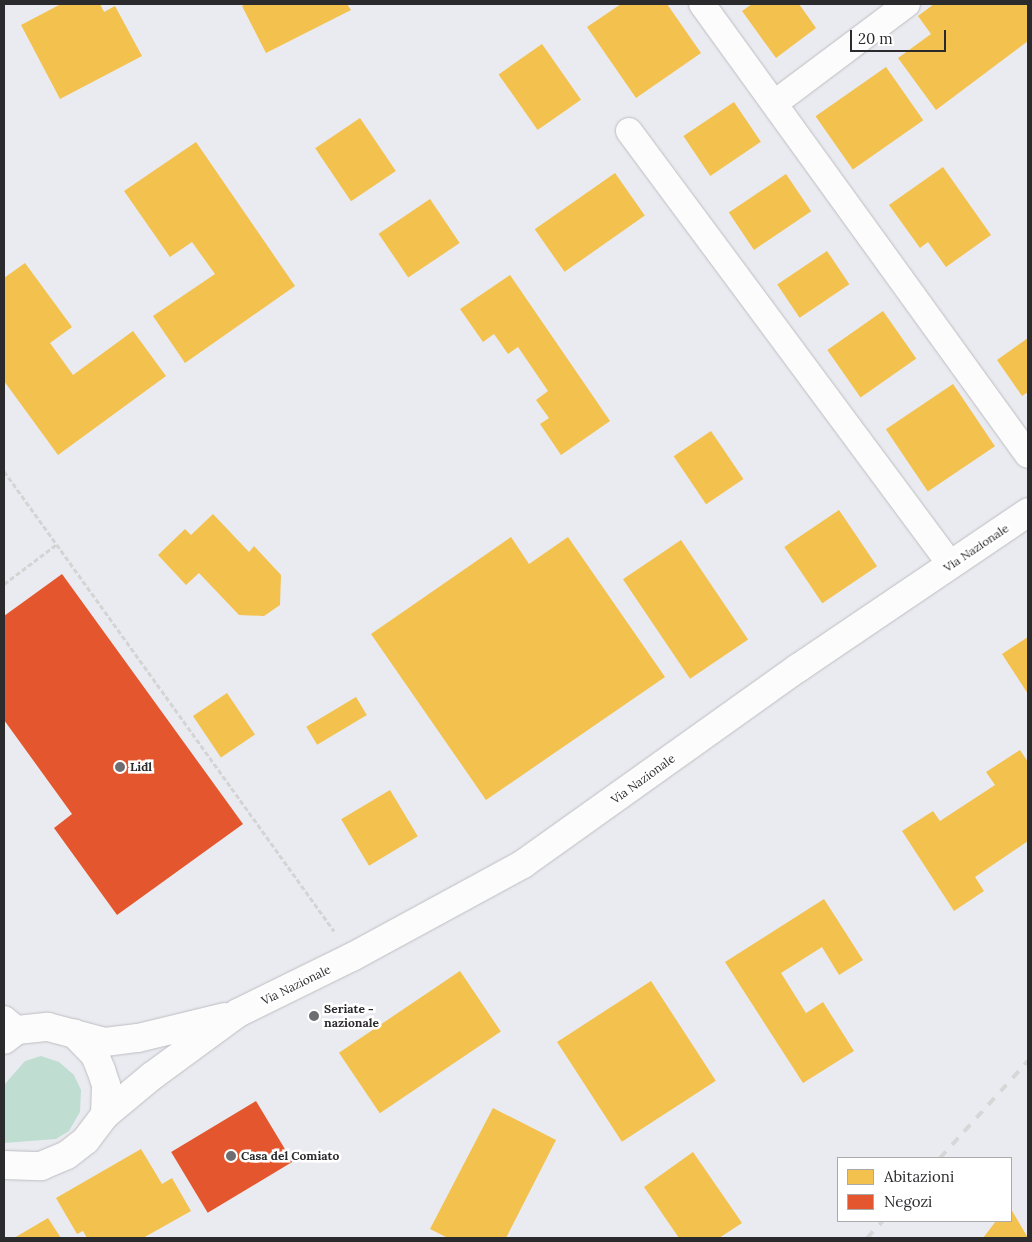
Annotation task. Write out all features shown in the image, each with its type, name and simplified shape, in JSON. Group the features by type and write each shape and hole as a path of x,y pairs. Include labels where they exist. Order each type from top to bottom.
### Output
{"main road":[{"name":"Via Nazionale","path":"4,1165 41,1166 67,1155 86,1140 105,1116 152,1076 238,1013 352,958 523,864 798,668 1028,512"},
{"name":"Via Nazionale","path":"8,1030 48,1027 106,1042 138,1038 238,1013"},
{"path":"74,1033 95,1055 101,1070 106,1085 105,1116"}],"street":[{"path":"702,4 1028,455"},
{"path":"775,103 907,4"},
{"path":"629,131 951,565"}],"path":[{"path":"4,470 352,958"},
{"path":"4,584 57,544"}],"green space":[{"path":"41,1056 59,1062 74,1075 81,1090 80,1112 69,1131 56,1139 4,1143 4,1085 25,1061"}],"building: Abitazioni":[{"path":"61,4 100,4 104,12 115,6 142,56 60,99 21,25"},
{"path":"246,4 347,4 351,10 266,53 242,6"},
{"path":"621,4 667,4 701,53 636,98 587,27"},
{"path":"752,4 799,4 816,28 776,58 742,11"},
{"path":"934,4 1028,4 1028,41 936,110 898,58 931,34 918,16"},
{"path":"542,44 581,100 538,130 499,74"},
{"path":"886,67 923,120 853,170 816,116"},
{"path":"734,102 761,142 710,176 683,136"},
{"path":"360,118 396,171 351,201 315,148"},
{"path":"196,142 295,286 185,363 153,316 215,274 192,242 170,257 124,191"},
{"path":"943,167 991,235 946,267 928,242 920,248 889,205"},
{"path":"615,173 645,216 565,272 535,229"},
{"path":"786,174 811,211 754,250 729,213"},
{"path":"430,199 460,243 408,278 379,234"},
{"path":"827,251 849,284 800,318 777,285"},
{"path":"25,263 72,327 50,343 73,375 133,331 166,376 58,455 4,381 4,278"},
{"path":"510,275 610,421 561,455 540,424 549,418 536,400 548,391 518,347 508,354 494,334 483,342 460,309"},
{"path":"883,311 916,359 861,398 827,350"},
{"path":"1028,338 1028,392 1022,396 997,360"},
{"path":"953,384 995,446 928,491 886,429"},
{"path":"711,431 743,479 706,504 674,456"},
{"path":"839,510 877,566 822,603 784,547"},
{"path":"213,514 249,552 254,546 281,575 280,605 264,616 239,615 199,573 186,585 158,555 185,529 191,535"},
{"path":"511,537 529,564 568,537 665,677 486,800 371,634"},
{"path":"681,540 748,639 690,679 623,579"},
{"path":"1028,637 1028,694 1002,654"},
{"path":"227,693 255,734 221,757 193,716"},
{"path":"356,697 367,715 317,745 306,727"},
{"path":"1020,750 1028,762 1028,841 975,877 984,891 954,911 902,831 933,811 940,821 995,785 986,772"},
{"path":"390,790 418,836 369,866 341,819"},
{"path":"824,899 863,960 839,975 822,947 781,973 806,1013 823,1002 854,1051 803,1083 725,962"},
{"path":"460,971 501,1032 380,1113 339,1053"},
{"path":"651,981 716,1081 622,1142 557,1042"},
{"path":"493,1108 556,1140 506,1238 448,1238 430,1229"},
{"path":"141,1149 162,1184 172,1178 191,1211 143,1238 87,1238 83,1231 77,1234 56,1198"},
{"path":"693,1152 742,1223 719,1238 679,1238 644,1187"},
{"path":"1012,1211 1028,1238 983,1238 995,1222 1012,1222"},
{"path":"48,1218 61,1238 14,1238"}],"building: Negozi":[{"name":"Lidl","path":"62,574 243,824 117,915 54,828 72,814 4,720 4,616"},
{"name":"Casa del Comiato","path":"256,1101 293,1162 208,1213 171,1152"}],"railway":[{"path":"941,1157 1028,1061"},
{"path":"867,1238 882,1222"}],"place":[{"name":"Lidl","path":"120,767"},
{"name":"Seriate - nazionale","path":"314,1016"},
{"name":"Casa del Comiato","path":"231,1156"}]}
